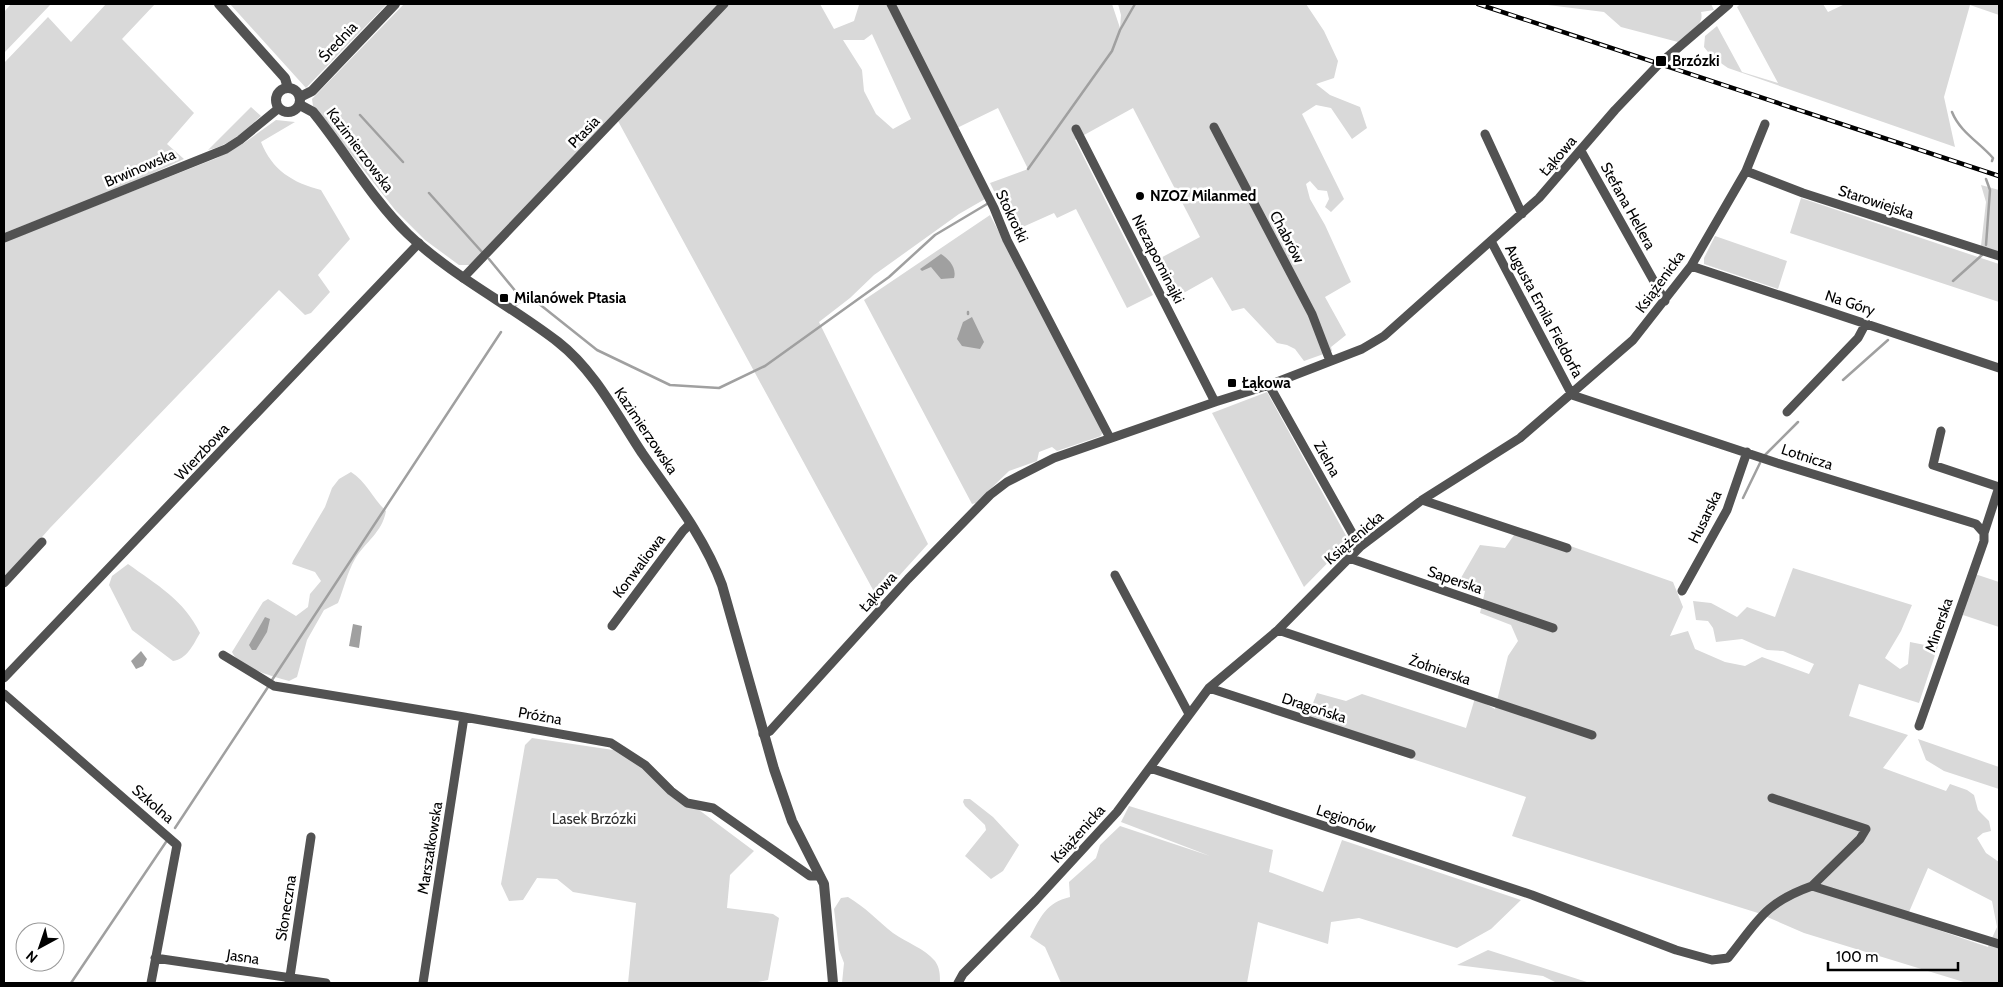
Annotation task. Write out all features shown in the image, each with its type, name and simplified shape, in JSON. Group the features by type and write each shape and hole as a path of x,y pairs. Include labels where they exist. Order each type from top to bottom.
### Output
{"street":[{"path":"219,4 285,78 288,88"},
{"name":"Średnia","path":"300,101 312,91 395,4"},
{"name":"Ptasia","path":"463,278 724,4"},
{"name":"Stokrotki","path":"891,4 994,208 1007,240 1110,438"},
{"name":"Łąkowa","path":"764,734 770,731 908,579 990,495 1007,482 1054,458 1269,385 1362,349 1384,336 1539,198 1615,110 1670,52 1729,4"},
{"path":"288,88 295,90 300,101 290,112 279,108 277,96 288,88"},
{"name":"Kazimierzowska","path":"300,101 312,112 385,207 419,243 463,278 558,342 579,363 708,551 722,585 786,804 825,890 833,983"},
{"name":"Brwinowska","path":"4,238 226,149 279,108"},
{"name":"Książenicka","path":"958,983 963,974 1036,900 1117,812 1209,688 1278,630 1360,548 1422,500 1520,438 1572,395 1633,340 1691,266 1746,171 1765,124"},
{"name":"Chabrów","path":"1214,127 1312,314 1330,361"},
{"name":"Niezapominajki","path":"1076,130 1215,402"},
{"path":"1485,134 1522,214"},
{"name":"Stefana Hellera","path":"1581,151 1665,301"},
{"name":"Starowiejska","path":"1746,171 1803,193 1999,256"},
{"name":"Augusta Emila Fieldorfa","path":"1491,241 1572,395"},
{"name":"Wierzbowa","path":"4,678 419,243"},
{"name":"Na Góry","path":"1691,266 1999,368"},
{"path":"1787,412 1858,338 1866,323"},
{"name":"Zielna","path":"1269,385 1360,548"},
{"name":"Lotnicza","path":"1572,395 1976,524 1984,533"},
{"path":"1941,431 1933,465 1999,486 1984,533"},
{"name":"Husarska","path":"1682,591 1727,510 1747,452"},
{"path":"1422,500 1567,548"},
{"name":"Konwaliowa","path":"612,626 690,524"},
{"name":"Minerska","path":"1918,726 1984,541 1984,533"},
{"path":"4,583 42,542"},
{"name":"Saperska","path":"1349,558 1553,628"},
{"path":"1115,575 1189,714"},
{"name":"Żołnierska","path":"1278,630 1592,735"},
{"name":"Próżna","path":"222,656 274,686 464,716 611,743 645,765 671,791 687,803 713,808 810,876 820,876"},
{"name":"Dragońska","path":"1209,688 1411,754"},
{"name":"Szkolna","path":"4,694 177,845 151,983"},
{"name":"Marszałkowska","path":"423,983 464,716"},
{"name":"Legionów","path":"1150,768 1532,895 1676,950 1712,960 1728,958 1772,904 1792,893 1812,886"},
{"path":"1772,798 1866,829 1860,839 1812,886 1999,944"},
{"name":"Słoneczna","path":"289,981 311,837"},
{"name":"Jasna","path":"156,958 289,981 326,983"}],"green space":[{"path":"11,4 51,4 4,53 4,12"},
{"path":"106,4 155,4 122,39 194,113 167,144 184,159 125,186 4,233 4,63 48,17 71,42"},
{"path":"230,4 387,4 306,88"},
{"path":"404,4 820,4 834,29 854,21 859,5 856,4 1112,4 1120,28 1121,15 1118,4 1306,4 1324,31 1338,61 1334,78 1316,84 1330,95 1360,107 1367,128 1352,139 1331,108 1316,105 1302,114 1344,199 1331,212 1325,207 1329,199 1327,191 1318,190 1310,181 1306,184 1310,199 1325,225 1351,282 1325,297 1346,335 1331,347 1332,351 1304,361 1295,349 1277,343 1244,308 1232,311 1212,277 1171,300 1153,262 1200,237 1133,108 1075,140 1153,295 1127,308 1076,209 1057,218 1054,213 1014,231 990,183 1028,169 998,108 959,127 952,133 985,199 959,214 874,275 850,298 819,322 928,544 878,599 618,121 471,265 459,265 425,240 396,211 313,106 312,99","holes":["872,34 911,119 893,129 876,114 864,91 862,70 843,40 864,40"]},
{"path":"1540,4 1711,4 1714,10 1701,12 1702,17 1698,26 1678,42 1621,27 1604,12"},
{"path":"1740,4 1823,4 1828,12 1845,4 1999,4 1999,15 1970,5 1944,97 1955,147 1728,68 1712,57 1704,47 1705,36 1717,26 1742,72 1778,83 1737,7"},
{"path":"251,107 261,116 230,141 208,150"},
{"path":"276,120 295,122 261,142 266,152 277,168 285,174 301,183 321,190 350,239 318,275 330,292 311,313 305,315 279,290 50,528 4,580 4,242 217,158 244,143"},
{"path":"1981,185 1999,190 1999,252 1981,246 1986,202"},
{"path":"1801,198 1999,264 1999,302 1790,233"},
{"path":"990,215 1103,431 1101,436 1057,451 1052,447 1039,452 1037,461 1009,471 976,503 972,504 864,300"},
{"path":"1715,236 1787,261 1778,289 1704,264 1704,258"},
{"path":"1267,392 1349,541 1304,587 1212,413"},
{"path":"351,472 361,480 386,511 381,525 355,559 338,603 324,610 307,640 297,677 289,681 249,667 241,662 232,652 263,602 268,599 296,616 308,607 310,594 321,581 315,572 292,564 325,507 332,488 339,479"},
{"path":"1519,528 1673,582 1683,607 1670,636 1688,631 1695,649 1725,662 1745,666 1762,657 1809,674 1814,664 1783,651 1767,650 1742,639 1716,642 1713,628 1708,621 1696,620 1693,601 1711,603 1737,617 1747,607 1775,617 1793,568 1912,605 1901,631 1885,658 1900,669 1908,664 1910,642 1925,645 1947,619 1919,703 1859,684 1849,716 1908,735 1883,768 1946,791 1950,784 1967,790 1974,795 1978,810 1989,821 1991,831 1983,833 1977,838 1986,853 1999,862 1999,983 1967,983 1804,933 1758,913 1512,836 1526,797 1305,723 1317,693 1346,701 1362,694 1466,728 1475,698 1495,709 1508,656 1518,641 1511,625 1480,613 1485,591 1458,583 1480,545 1505,548","holes":["1928,868 1992,901 1997,927 1988,947 1906,919"]},
{"path":"128,564 169,594 194,621 200,633 189,651 178,660 173,661 132,630 109,585 112,576"},
{"path":"1975,574 1999,582 1999,627 1963,615"},
{"name":"Lasek Brzózki","path":"532,738 620,751 754,851 730,875 727,908 773,914 779,918 768,980 753,983 628,983 636,903 573,892 557,879 537,878 523,900 509,901 501,884 525,745"},
{"path":"1918,739 1999,767 1999,789 1944,771 1926,760"},
{"path":"964,799 970,799 993,817 1019,845 1003,871 991,879 965,856 986,830 985,825 965,806"},
{"path":"1129,806 1273,850 1269,872 1323,892 1342,840 1521,900 1491,929 1457,948 1359,918 1331,922 1328,944 1258,922 1247,983 1061,983 1045,947 1030,937 1045,911 1055,903 1070,897 1069,882 1096,858 1100,845 1120,826 1210,856 1121,822"},
{"path":"848,897 893,933 931,956 938,966 940,983 842,983 844,963 839,950 834,909 841,898"},
{"path":"1488,950 1590,983 1557,983 1543,976 1457,965"}],"shaded area":[{"path":"941,254 952,264 955,274 954,278 941,279 931,267 922,271 920,269"},
{"path":"972,317 984,342 980,349 962,346 957,339 963,322"},
{"path":"265,617 270,619 267,632 256,650 252,650 249,645"},
{"path":"353,624 362,626 359,648 349,646"},
{"path":"141,651 147,659 143,666 136,669 131,661"}],"waterway":[{"path":"1028,169 1112,51 1120,30 1135,4"},
{"path":"1952,112 1965,131 1993,158 1992,161"},
{"path":"360,115 403,162"},
{"path":"1986,179 1990,190 1986,245"},
{"path":"429,193 482,252"},
{"path":"516,305 519,302 534,301 538,303 597,350 670,385 719,388 765,366 889,277 935,235 987,204"},
{"path":"1953,281 1982,255"},
{"path":"489,259 517,293 519,302"},
{"path":"272,680 501,332"},
{"path":"1843,380 1888,340"},
{"path":"1765,455 1798,422"},
{"path":"1743,498 1760,463"},
{"path":"175,828 268,687"},
{"path":"71,983 166,842"}],"railway":[{"path":"1478,4 1999,176"}],"place":[{"name":"Brzózki","path":"1661,61"},
{"name":"NZOZ Milanmed","path":"1140,196"},
{"name":"Milanówek Ptasia","path":"504,298"},
{"name":"Łąkowa","path":"1232,383"}]}
